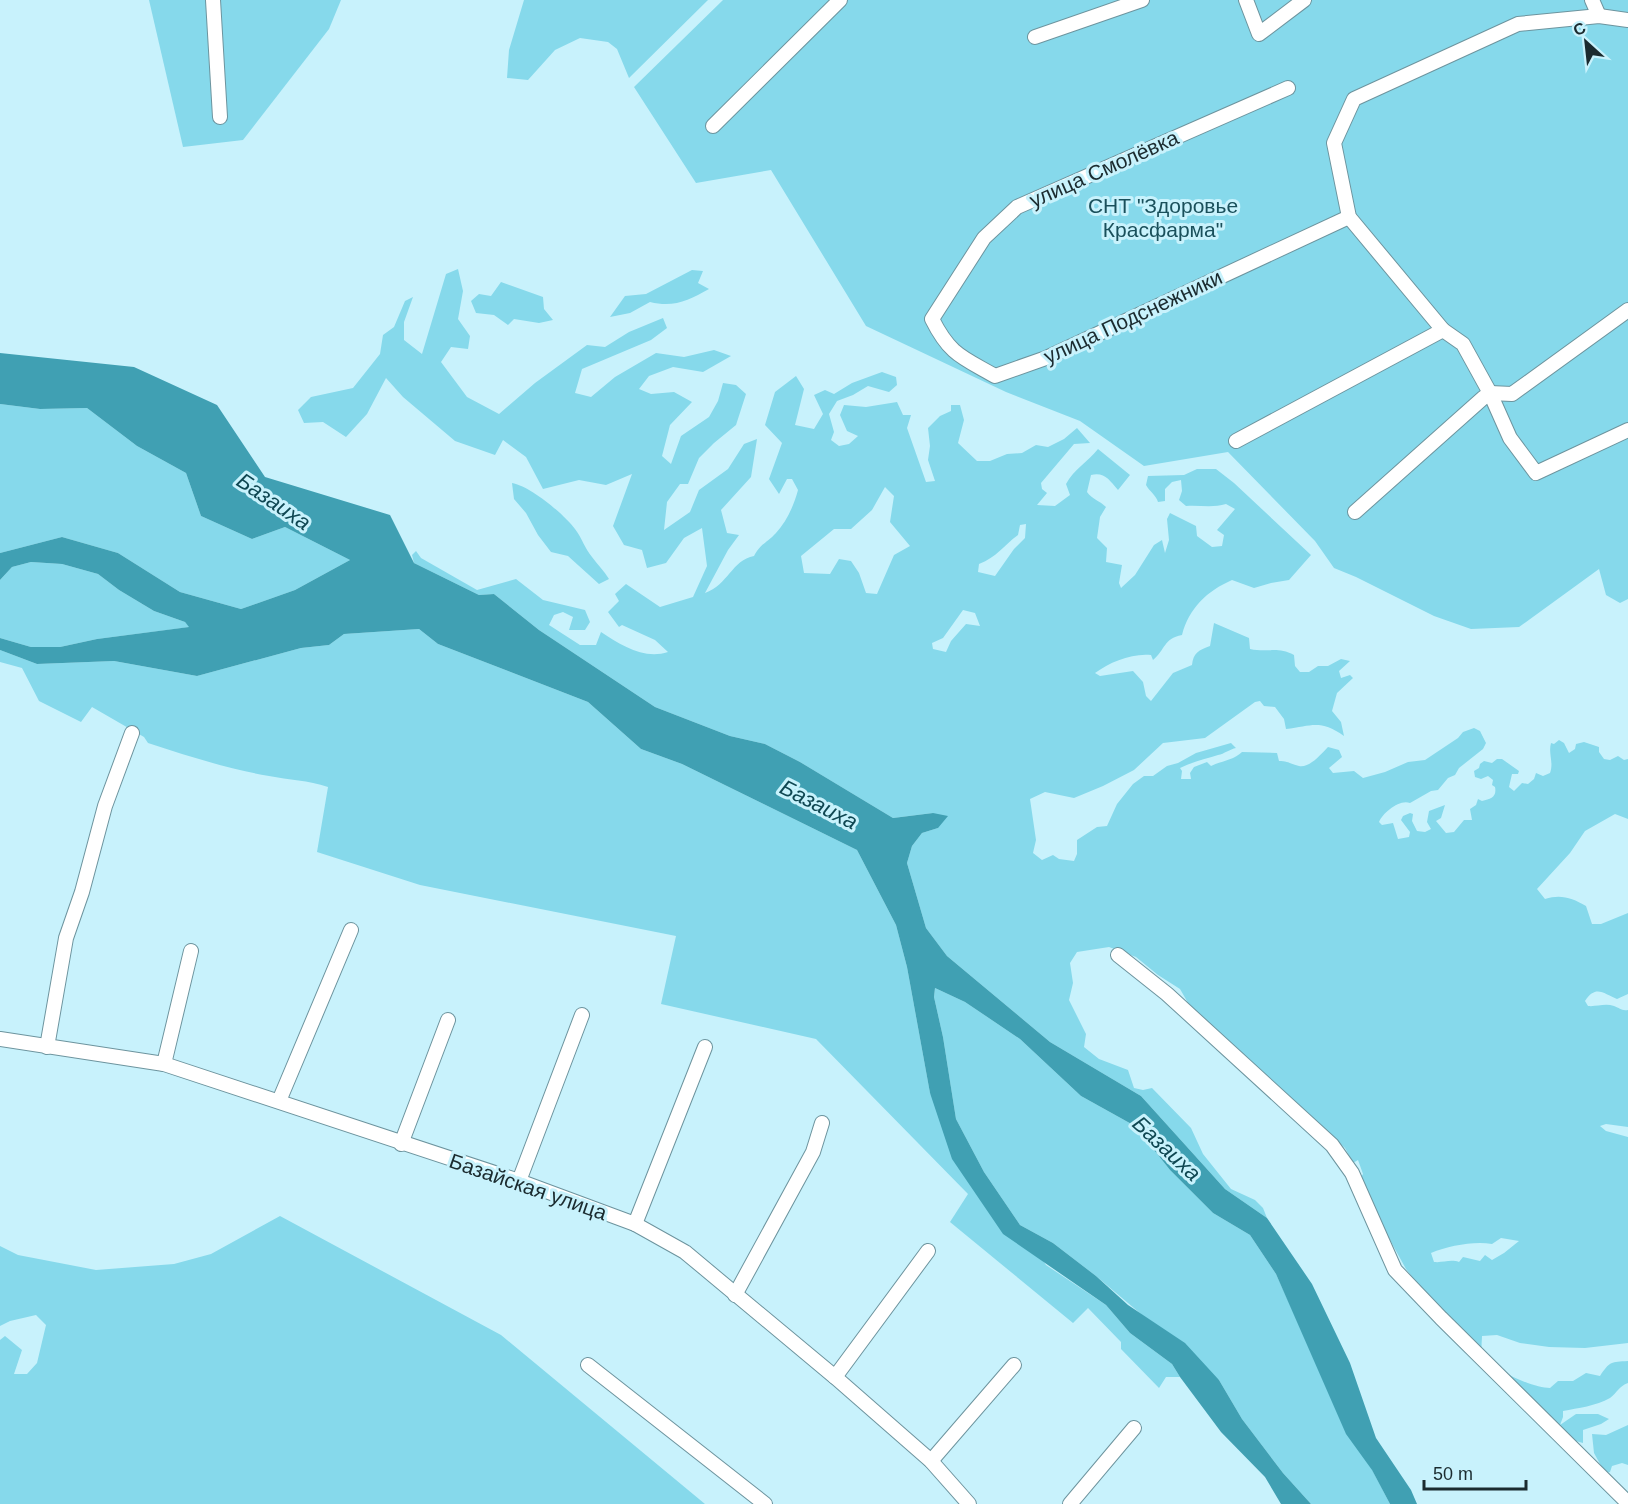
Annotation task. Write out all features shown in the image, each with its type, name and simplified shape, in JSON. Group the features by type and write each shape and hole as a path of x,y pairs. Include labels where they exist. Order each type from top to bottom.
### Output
{"street":[{"path":"213,0 220,117"},
{"path":"713,126 840,0"},
{"path":"1035,37 1142,0"},
{"path":"1245,0 1259,34 1304,0"},
{"path":"1592,0 1599,16"},
{"path":"1628,20 1599,16 1518,24 1354,99 1334,143 1349,218 1443,330 1463,344 1490,393 1510,438 1536,473 1628,430"},
{"name":"улица Смолёвка","path":"932,319 984,238 1017,207 1288,88"},
{"name":"улица Подснежники","path":"932,319 941,338 952,351 995,376 1046,358 1349,218"},
{"path":"1354,512 1490,393 1512,394 1628,310"},
{"path":"1236,441 1443,330"},
{"path":"47,1047 66,938 82,892 105,806 132,733"},
{"path":"279,1101 351,930"},
{"path":"164,1065 191,951"},
{"path":"1118,955 1167,994 1332,1144 1352,1173 1395,1270 1628,1503"},
{"path":"519,1181 582,1015"},
{"path":"401,1144 448,1020"},
{"name":"Базайская улица","path":"0,1039 164,1065 519,1181 635,1224 685,1252 835,1377 931,1461 969,1504"},
{"path":"635,1224 705,1047"},
{"path":"735,1295 813,1152 822,1123"},
{"path":"835,1377 928,1251"},
{"path":"588,1365 765,1504"},
{"path":"931,1461 1014,1365"},
{"path":"1070,1504 1134,1428"}],"green space":[{"path":"149,0 341,0 329,29 243,140 183,147"},
{"path":"524,0 708,0 629,78 617,49 608,42 580,38 555,50 528,80 507,78 509,50"},
{"name":"СНТ \"Здоровье Красфарма\"","path":"723,0 1628,0 1628,599 1620,603 1606,595 1599,569 1519,627 1471,629 1434,616 1334,568 1315,541 1228,452 1144,466 1080,421 1006,392 866,326 771,170 696,183 634,87"},
{"path":"458,269 463,291 458,319 470,336 468,349 451,347 441,362 467,397 499,414 535,383 587,345 605,347 629,332 663,318 667,328 651,340 582,369 575,393 591,397 615,377 656,353 684,357 714,350 731,356 703,372 673,367 649,376 639,389 651,394 674,392 692,402 670,425 662,456 671,464 681,436 709,417 718,401 723,383 736,385 746,394 736,425 699,458 688,484 680,484 667,502 664,530 690,512 699,490 728,469 744,444 757,439 751,477 721,510 727,533 739,535 728,550 705,593 719,584 740,562 754,556 780,528 792,507 798,490 792,479 787,479 779,494 769,479 782,443 765,425 775,392 796,376 804,389 795,425 814,429 823,414 814,395 825,390 834,394 852,383 882,372 896,377 897,385 889,392 868,386 837,401 829,414 834,432 831,440 839,446 849,444 858,436 847,431 840,415 844,405 866,407 897,402 903,415 911,415 907,428 926,482 935,481 928,460 930,446 928,428 940,416 951,411 951,405 960,405 964,420 958,443 977,461 990,461 1007,454 1022,453 1036,445 1048,447 1064,439 1077,428 1090,443 1074,444 1041,483 1042,489 1047,493 1037,505 1055,506 1070,495 1066,484 1098,449 1130,475 1118,490 1103,476 1091,475 1087,492 1106,507 1100,517 1097,538 1107,548 1106,562 1122,565 1119,583 1121,588 1135,575 1154,545 1162,540 1165,553 1169,540 1167,519 1170,513 1196,526 1197,536 1212,547 1222,546 1224,535 1217,530 1235,509 1226,504 1186,506 1179,500 1182,491 1181,480 1172,482 1165,489 1165,501 1158,502 1146,485 1148,476 1184,475 1197,469 1216,469 1311,555 1289,580 1254,588 1232,580 1215,589 1194,609 1182,635 1171,639 1153,660 1151,655 1129,657 1107,665 1095,673 1100,676 1133,671 1143,682 1146,696 1151,701 1173,673 1192,665 1197,652 1210,646 1214,623 1249,638 1250,649 1277,650 1294,655 1295,666 1300,672 1309,672 1318,666 1328,666 1341,659 1350,661 1339,671 1341,678 1350,675 1353,678 1337,693 1332,711 1341,722 1344,736 1328,727 1316,725 1286,729 1284,719 1275,707 1264,706 1260,701 1255,702 1205,738 1163,743 1134,770 1103,786 1074,798 1045,792 1030,799 1036,840 1033,853 1042,860 1053,855 1059,859 1074,861 1077,854 1077,840 1097,827 1107,826 1117,804 1133,784 1144,776 1153,776 1167,766 1196,753 1231,743 1236,748 1180,768 1181,779 1191,779 1190,773 1194,767 1207,762 1211,766 1231,759 1242,752 1277,753 1279,761 1303,766 1315,760 1328,747 1339,750 1342,757 1329,768 1333,773 1354,771 1363,778 1408,762 1425,760 1458,738 1463,732 1474,728 1480,731 1486,743 1483,749 1459,768 1455,775 1448,778 1438,790 1431,791 1410,803 1396,805 1381,818 1379,822 1382,825 1393,823 1398,839 1409,837 1410,832 1401,820 1403,816 1410,813 1413,814 1412,821 1417,831 1425,832 1431,829 1427,822 1429,811 1445,805 1441,818 1436,821 1446,833 1454,832 1464,820 1472,820 1470,809 1476,805 1478,799 1482,801 1488,799 1495,793 1493,780 1488,776 1481,779 1475,777 1474,771 1484,761 1492,763 1497,759 1502,759 1519,771 1518,774 1512,774 1509,787 1514,791 1522,783 1528,784 1534,779 1536,773 1543,776 1550,773 1551,743 1554,744 1559,740 1564,743 1569,753 1575,749 1576,744 1584,742 1599,747 1599,752 1604,759 1610,760 1618,756 1624,760 1628,759 1628,819 1615,814 1585,831 1570,853 1537,889 1545,899 1566,898 1586,906 1592,924 1601,924 1628,913 1628,994 1617,999 1597,992 1585,1001 1588,1006 1611,1005 1628,1010 1628,1127 1606,1124 1600,1126 1606,1131 1628,1137 1628,1343 1585,1348 1549,1347 1520,1343 1497,1335 1482,1336 1482,1349 1486,1356 1432,1303 1406,1269 1358,1182 1363,1174 1358,1160 1353,1163 1345,1148 1195,1015 1180,989 1136,957 1109,947 1077,952 1070,963 1073,983 1069,1000 1086,1034 1084,1047 1099,1059 1128,1070 1134,1088 1143,1090 1152,1088 1191,1128 1203,1154 1231,1189 1255,1200 1263,1208 1267,1218 1225,1189 1141,1096 1050,1042 947,956 926,928 907,863 912,846 922,833 938,828 933,813 893,818 800,762 765,744 730,736 655,707 539,630 494,594 479,595 414,563 412,555 416,551 421,558 477,590 516,579 543,600 585,610 590,622 585,630 569,630 573,617 563,612 554,615 549,625 580,645 596,645 601,632 633,650 650,654 668,652 655,640 622,625 619,627 608,612 619,601 615,594 626,584 660,607 693,597 707,566 702,528 684,538 666,563 647,568 642,550 624,545 613,526 632,474 606,485 579,480 543,489 526,457 503,440 495,455 455,441 403,397 386,378 367,414 346,437 323,422 304,423 298,410 311,397 353,388 380,354 383,335 394,327 405,301 413,297 404,322 404,340 422,354 446,274","holes":["885,487 894,496 890,522 910,546 894,555 877,594 866,593 859,573 851,561 839,559 830,574 804,573 801,556 834,529 851,529 872,510","1026,524 1025,538 1014,549 995,576 978,572 979,564 995,555 1018,535 1020,525","963,610 975,613 980,626 966,624 951,641 946,652 933,649 932,643 943,638","1501,1238 1519,1241 1492,1260 1485,1255 1480,1261 1463,1257 1459,1262 1434,1262 1431,1253 1461,1245 1492,1244"]},
{"path":"692,270 703,271 698,283 709,289 681,302 659,304 650,302 630,313 610,317 625,296 646,294"},
{"path":"501,282 543,297 544,309 553,320 539,323 514,319 508,325 494,315 476,313 471,301 479,294 491,296"},
{"path":"0,404 40,409 87,408 137,446 186,473 201,516 252,539 285,527 350,560 295,590 241,609 180,592 118,553 62,537 0,553"},
{"path":"512,483 528,489 563,516 575,529 609,579 599,584 568,556 551,552 526,513 514,499"},
{"path":"31,562 62,564 98,574 154,611 185,622 190,627 97,639 60,647 31,647 0,638 0,580 12,567"},
{"path":"419,629 438,644 588,702 641,749 682,764 857,850 896,925 907,967 930,1093 1046,1265 1106,1305 1130,1333 1172,1364 1180,1377 1166,1377 1159,1388 1121,1349 1121,1342 1088,1308 1073,1323 950,1222 968,1194 816,1039 661,1004 676,936 420,885 317,852 328,787 238,770 148,743 144,737 92,707 81,722 39,701 22,668 0,662 0,650 37,664 114,661 197,676 301,648 329,645 344,634"},
{"path":"935,988 965,1002 1020,1039 1081,1096 1135,1126 1170,1170 1213,1213 1250,1235 1276,1274 1317,1364 1390,1504 1311,1504 1283,1473 1242,1419 1219,1380 1096,1276 1053,1243 1020,1225 984,1172 956,1119 934,997"},
{"path":"280,1216 501,1335 705,1504 0,1504 0,1340 5,1336 22,1350 14,1374 27,1374 37,1363 46,1325 36,1315 10,1321 0,1326 0,1246 18,1255 96,1270 174,1264 211,1254"},
{"path":"1628,1361 1628,1383 1610,1398 1593,1405 1563,1411 1560,1425 1576,1414 1598,1414 1609,1419 1583,1430 1583,1443 1569,1439 1494,1365 1522,1381 1550,1388 1558,1381 1573,1381 1586,1373 1600,1376 1611,1363"},
{"path":"1628,1425 1628,1465 1622,1463 1612,1466 1610,1472 1605,1473 1594,1453 1592,1434 1606,1435"}],"water":[{"name":"Базаиха","path":"0,353 134,367 217,405 265,477 390,515 414,563 479,595 494,594 539,630 655,707 730,736 765,744 800,762 893,818 933,813 948,816 938,828 922,833 912,846 907,863 926,928 947,956 1050,1042 1141,1096 1225,1189 1267,1218 1312,1284 1350,1363 1376,1438 1411,1490 1417,1504 1390,1504 1372,1470 1346,1434 1276,1274 1250,1235 1213,1213 1170,1170 1135,1126 1081,1096 1020,1039 965,1002 935,988 934,997 956,1119 984,1172 1020,1225 1053,1243 1096,1276 1128,1305 1185,1343 1219,1380 1242,1419 1283,1473 1311,1504 1281,1504 1265,1477 1221,1432 1172,1364 1130,1333 1106,1305 1003,1234 952,1159 930,1093 907,967 896,925 857,850 682,764 641,749 588,702 438,644 419,629 344,634 329,645 301,648 197,676 114,661 37,664 0,650 0,638 31,647 60,647 97,639 189,627 185,622 154,611 98,574 62,564 31,562 12,567 0,580 0,553 62,537 118,553 180,592 241,609 295,590 350,560 285,527 252,539 201,516 186,473 137,446 87,408 40,409 0,404"}]}
